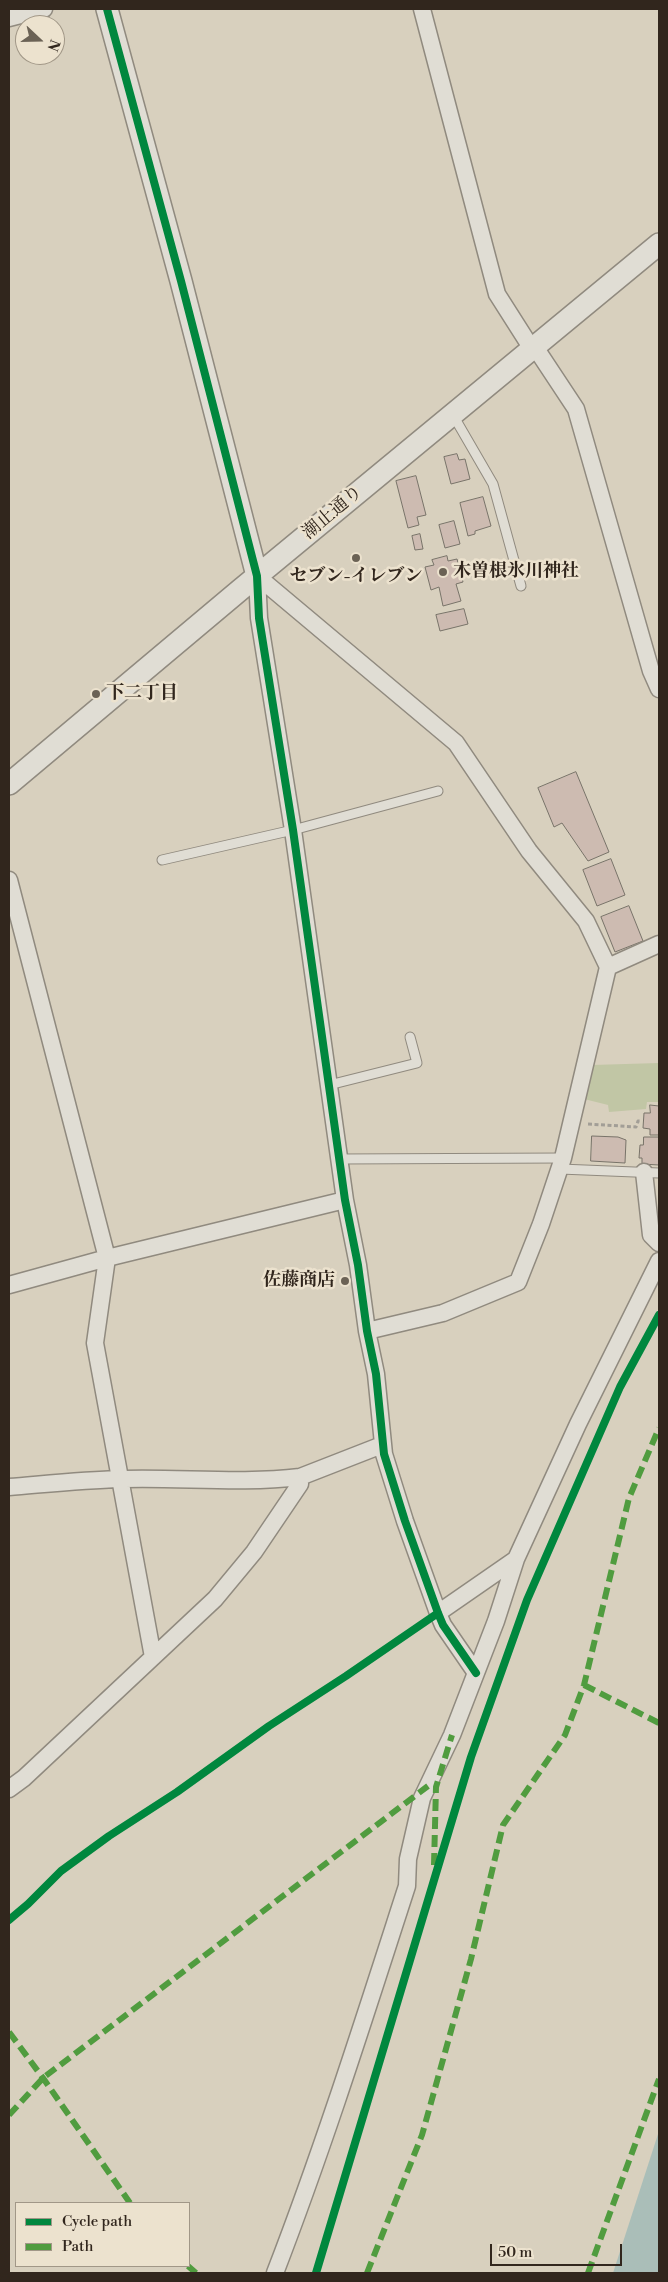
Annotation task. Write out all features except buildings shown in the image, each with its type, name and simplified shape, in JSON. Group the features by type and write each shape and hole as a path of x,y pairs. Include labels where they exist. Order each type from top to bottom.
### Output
{"street":[{"path":"9,18 44,9"},
{"path":"107,9 181,281 257,576 260,618 293,830 345,1200 376,1374 382,1445 405,1521 438,1613 443,1625 476,1672"},
{"path":"422,9 498,294 576,408 651,671 659,689"},
{"name":"潮止通り","path":"9,784 257,576 659,244"},
{"path":"257,576 456,743 529,851 586,921 608,967 562,1163 518,1282 443,1313 367,1332"},
{"path":"9,880 107,1258 95,1343 153,1657"},
{"path":"608,967 659,944"},
{"path":"652,1172 651,1235 659,1243"},
{"path":"9,1285 107,1258 345,1200"},
{"path":"275,2273 349,2063 407,1886 408,1859 422,1798 452,1735 516,1559 578,1424 659,1261"},
{"path":"9,1486 120,1479 225,1481 300,1476 382,1445"},
{"path":"9,1789 24,1778 221,1592 254,1552 300,1484 300,1476"},
{"path":"438,1613 516,1559"}],"lane":[{"path":"452,415 493,484 521,586"},
{"path":"162,860 293,830 438,791"},
{"path":"329,1085 417,1063 410,1036"},
{"path":"340,1159 562,1163 652,1172"}],"path":[{"path":"572,1122 636,1127 638,1121 641,1121"}],"green space":[{"path":"659,1063 659,1102 647,1102 646,1109 609,1112 608,1105 584,1099 592,1065"}],"water":[{"path":"659,2131 659,2273 613,2273"}],"marked path":[{"path":"367,2273 422,2135 471,1959 503,1825 565,1735 584,1685 629,1498 659,1428"},
{"path":"584,1685 659,1723"},
{"path":"434,1865 436,1787 452,1735"},
{"path":"9,2115 43,2078 428,1786"},
{"path":"9,2032 129,2202"},
{"path":"588,2273 659,2079"},
{"path":"189,2267 196,2273"}],"cycle path":[{"path":"107,9 181,281 257,576 259,618 293,830 345,1200 376,1374 384,1454 405,1521 443,1625 476,1673"},
{"path":"316,2273 471,1757 527,1600 620,1387 659,1315"},
{"path":"9,1920 61,1871 109,1836 177,1792 269,1726 438,1613"}],"place":[{"name":"セブン-イレブン","path":"356,558"},
{"name":"木曽根氷川神社","path":"443,572"},
{"name":"下二丁目","path":"96,694"},
{"name":"佐藤商店","path":"345,1281"}]}
